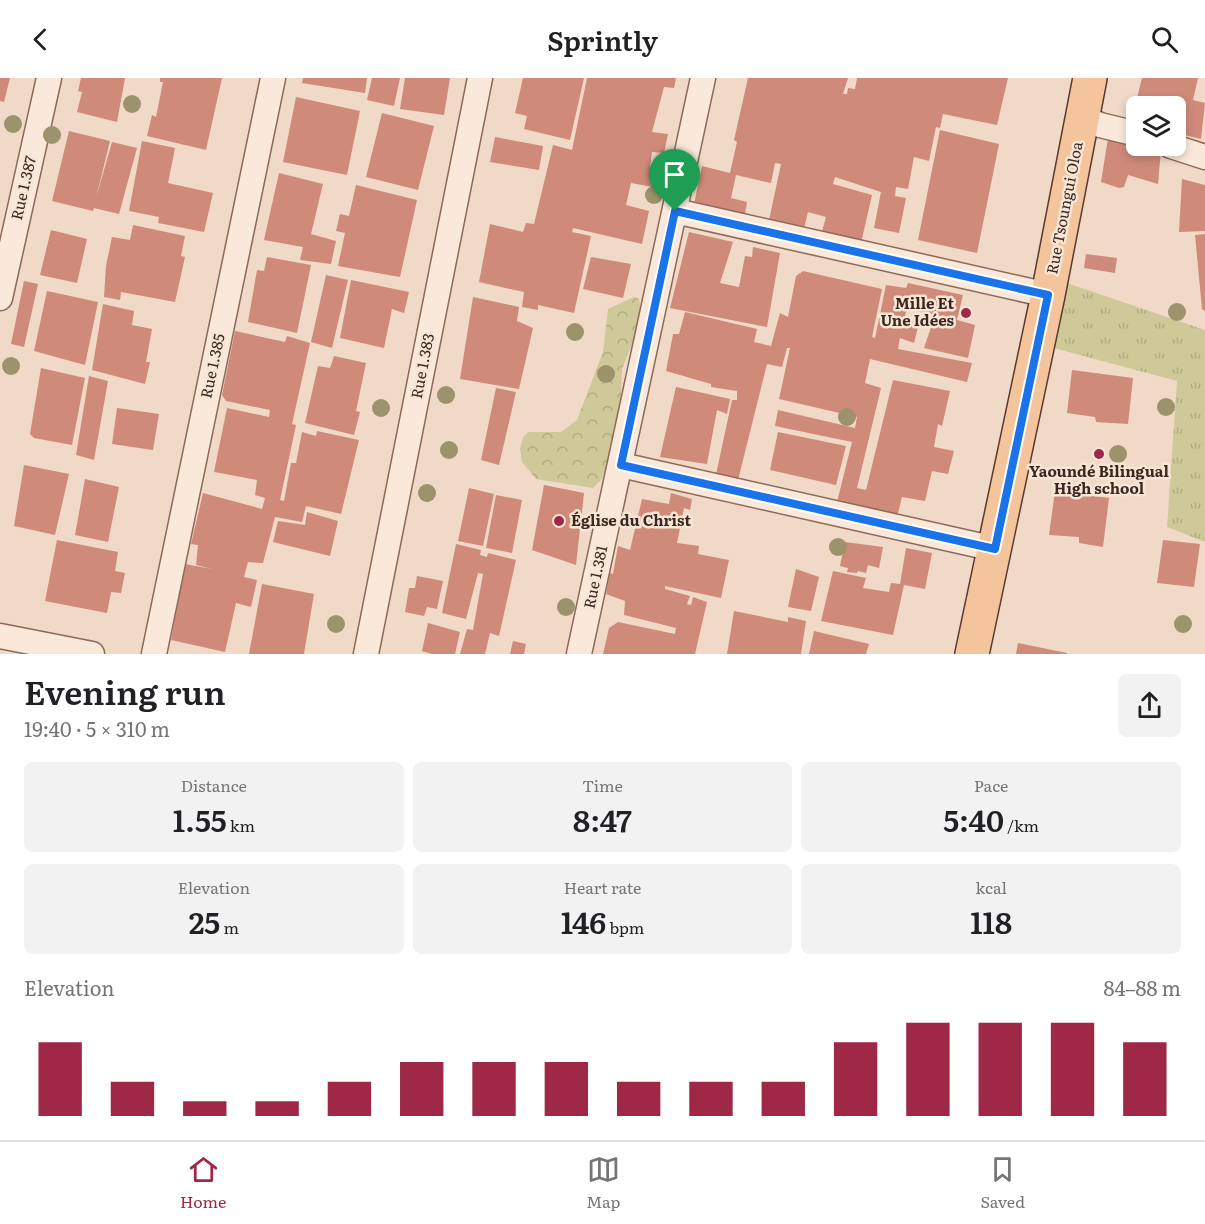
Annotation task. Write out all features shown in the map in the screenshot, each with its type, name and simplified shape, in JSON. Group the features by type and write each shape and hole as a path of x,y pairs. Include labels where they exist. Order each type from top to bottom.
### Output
{"main road":[{"name":"Rue Tsoungui Oloa","path":"972,654 1048,295 1090,78"}],"street":[{"name":"Rue 1.387","path":"0,298 49,78"},
{"name":"Rue 1.385","path":"154,654 273,78"},
{"name":"Rue 1.383","path":"366,654 480,78"},
{"name":"Rue 1.381","path":"579,654 703,78"},
{"path":"1083,117 1100,125 1126,131"},
{"path":"1186,151 1205,157"},
{"path":"675,211 1048,295"},
{"path":"621,465 995,549"},
{"path":"0,636 92,654"}],"green space":[{"path":"1064,282 1205,330 1205,542 1167,527 1177,381 1050,347"},
{"path":"634,297 639,299 642,319 622,369 620,423 602,479 593,488 536,479 522,462 520,449 523,437 528,432 561,432 577,420 603,352 608,309"}],"building":[{"path":"0,78 10,78 4,102 0,101"},
{"path":"81,78 125,78 117,122 77,112 82,92 78,91"},
{"path":"160,78 222,78 206,150 147,136 152,115 156,117 163,82 160,82"},
{"path":"303,78 367,78 365,93 302,83"},
{"path":"372,78 400,78 394,106 367,100"},
{"path":"405,78 450,78 444,115 400,109"},
{"path":"523,78 584,78 570,140 524,129 527,116 515,113"},
{"path":"587,78 676,78 674,88 664,87 652,132 668,134 664,153 652,152 650,167 657,168 653,187 631,183 626,205 649,211 642,244 573,228 572,232 591,236 574,313 538,305 538,310 522,307 524,292 479,282 490,224 523,232 526,223 534,224 553,145 572,150"},
{"path":"748,78 848,78 843,94 847,94 848,88 855,89 857,78 1008,78 997,125 943,114 940,128 936,127 929,161 914,157 908,189 896,187 895,196 906,198 899,233 874,228 881,192 835,177 833,184 872,195 861,243 821,235 826,217 808,212 803,233 768,225 781,164 775,163 771,183 736,175 731,198 747,202 744,220 693,209 702,166 730,173 737,142 734,140"},
{"path":"1142,78 1198,78 1193,100 1205,103 1201,139 1186,135 1186,96 1138,96"},
{"path":"296,97 360,111 347,175 283,162"},
{"path":"382,113 434,126 418,190 366,177"},
{"path":"940,130 999,144 977,253 918,240"},
{"path":"69,131 110,141 96,198 112,142 137,148 119,214 94,208 93,211 52,201"},
{"path":"495,137 543,146 539,170 490,162"},
{"path":"1108,138 1126,142 1126,156 1160,156 1158,184 1128,175 1124,187 1119,188 1101,182"},
{"path":"142,141 175,148 168,183 213,193 204,232 158,223 159,217 129,211"},
{"path":"279,173 323,184 311,234 336,241 331,264 300,260 303,247 264,240"},
{"path":"1182,179 1205,185 1205,231 1179,232"},
{"path":"356,185 417,200 400,277 338,266 345,233 336,231 340,214 349,216"},
{"path":"133,225 185,236 181,256 185,257 175,302 121,292 120,300 104,297 106,266 112,237 130,240"},
{"path":"51,230 87,239 77,283 40,275"},
{"path":"689,232 733,242 720,283 739,287 745,256 752,257 753,247 780,253 767,327 670,308"},
{"path":"1205,234 1205,311 1202,309 1195,235"},
{"path":"1086,254 1117,258 1115,273 1084,268"},
{"path":"267,257 311,265 297,333 248,322 257,270 264,271"},
{"path":"591,257 631,264 623,298 583,289"},
{"path":"803,271 882,289 872,337 875,338 886,285 906,288 908,283 963,295 957,320 975,325 968,358 924,348 931,327 950,318 907,309 904,319 919,323 914,343 900,338 898,349 972,363 967,382 870,359 865,383 881,388 857,488 866,490 893,380 950,391 942,426 938,424 934,447 954,451 948,474 932,471 925,501 902,497 897,517 836,506 852,442 775,426 778,410 855,428 857,417 779,399 790,348 787,348 782,367 767,364 737,484 715,479 732,400 737,400 737,391 711,387 711,384 666,371 673,334 679,334 685,312 757,329 754,342 771,346 780,313 788,317 796,276"},
{"path":"326,275 348,280 332,348 311,342"},
{"path":"351,280 409,292 404,313 392,309 384,348 340,338"},
{"path":"24,281 38,284 24,347 11,344"},
{"path":"47,291 98,302 85,365 34,351"},
{"path":"473,297 519,307 517,321 533,328 519,389 460,379"},
{"path":"103,304 134,311 132,325 152,329 146,362 150,362 145,384 92,370"},
{"path":"235,331 285,342 287,336 310,343 292,424 296,425 280,500 284,501 291,463 296,463 302,432 316,436 317,431 359,440 341,514 306,506 302,522 275,517 263,563 248,562 244,577 257,580 251,607 236,603 225,652 171,640 185,564 212,569 196,565 198,545 191,544 203,493 262,509 265,498 255,495 257,480 214,472 227,408 269,417 270,410 226,401 222,395"},
{"path":"334,356 366,363 356,411 360,412 354,435 305,423 318,366 330,368"},
{"path":"41,368 85,378 72,445 34,438 30,434"},
{"path":"1072,370 1133,378 1128,424 1096,422 1095,417 1067,413"},
{"path":"89,376 108,381 94,460 76,455"},
{"path":"676,387 730,399 727,414 717,410 707,464 660,457"},
{"path":"496,388 516,392 499,465 481,460"},
{"path":"117,408 159,414 153,450 112,444"},
{"path":"778,432 846,446 836,485 770,470"},
{"path":"24,465 69,474 55,535 14,526"},
{"path":"85,479 119,487 108,542 75,535"},
{"name":"Église du Christ","path":"544,485 584,493 576,565 532,550"},
{"path":"469,488 494,494 483,546 458,541"},
{"path":"1055,491 1109,498 1103,547 1079,543 1079,537 1049,535"},
{"path":"671,493 692,499 690,510 684,508 677,543 699,546 698,554 729,560 721,598 665,586 665,589 690,596 687,604 691,605 693,597 707,602 695,654 603,654 609,628 618,622 675,634 676,628 624,615 625,601 606,594 610,573 613,574 618,546 630,550 642,499 669,504"},
{"path":"496,495 522,500 512,553 486,548"},
{"path":"307,512 338,521 330,556 273,542 278,521 305,525"},
{"path":"57,540 118,552 115,571 125,573 121,593 111,592 107,613 45,601"},
{"path":"1163,540 1200,544 1194,587 1157,583"},
{"path":"845,542 883,547 879,568 868,565 866,573 847,572 848,568 840,566"},
{"path":"456,544 481,550 480,555 487,557 488,553 516,560 499,636 490,633 485,654 460,654 467,629 473,630 483,574 478,573 466,619 442,613"},
{"path":"906,548 932,553 925,589 904,585 893,635 821,621 833,571 866,578 863,588 889,592 891,583 900,584"},
{"path":"796,569 819,577 811,611 788,607"},
{"path":"417,576 443,581 437,609 427,607 424,616 405,612 409,588 415,588"},
{"path":"262,584 314,594 304,654 249,654"},
{"path":"734,611 788,622 788,617 806,621 801,654 727,654"},
{"path":"428,623 460,632 455,654 432,654 422,651"},
{"path":"814,631 869,644 866,654 809,654"},
{"path":"513,641 526,644 524,654 510,654"},
{"path":"1018,643 1067,653 1067,654 1016,654"}],"place":[{"name":"Mille Et Une Idées","path":"966,313"},
{"name":"Yaoundé Bilingual High school","path":"1099,454"},
{"name":"Église du Christ","path":"559,521"}],"route":[{"path":"675,211 1048,295 995,549 621,465 675,211"}]}
